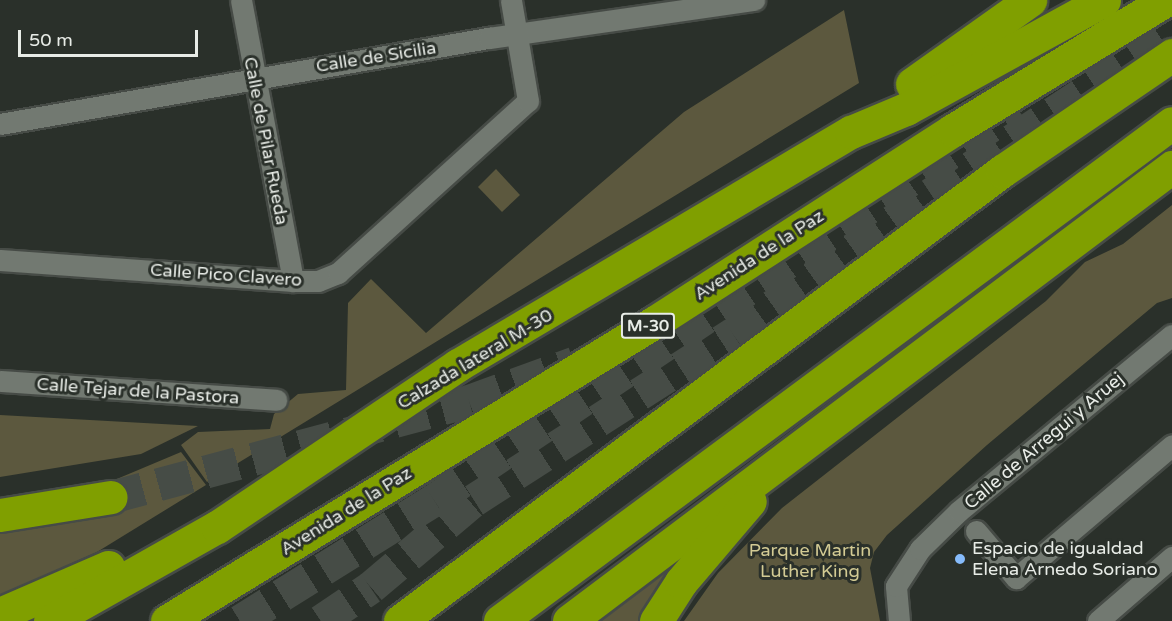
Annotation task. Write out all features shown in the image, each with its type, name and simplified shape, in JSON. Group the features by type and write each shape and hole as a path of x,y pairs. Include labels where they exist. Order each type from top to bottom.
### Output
{"highway":[{"path":"900,103 1030,0"},
{"path":"900,103 1063,0"},
{"path":"900,103 1104,0"},
{"name":"Avenida de la Paz","path":"167,621 655,322 952,130 1166,0"},
{"path":"400,621 1002,171 1172,55"},
{"name":"Calzada lateral M-30","path":"50,621 217,527 458,365 900,103"},
{"path":"500,621 1172,123"},
{"path":"1102,177 1172,138"},
{"path":"569,621 1172,167"},
{"path":"0,614 110,566 458,365"},
{"path":"656,621 681,582 750,500 845,411"},
{"path":"0,514 111,497"}],"street":[{"name":"Calle de Pilar Rueda","path":"241,0 292,281"},
{"path":"511,0 517,34"},
{"name":"Calle de Sicilia","path":"0,124 517,34 754,0"},
{"name":"Calle Pico Clavero","path":"0,260 292,281 318,281 338,273 528,101 517,34"},
{"name":"Calle de Arregui y Aruej","path":"899,621 896,586 920,549 958,511 1172,335"},
{"name":"Calle Tejar de la Pastora","path":"0,381 276,400"},
{"path":"976,531 1016,579 1172,445"},
{"path":"1098,621 1172,557"}],"green space":[{"path":"844,10 859,83 207,482 181,445 198,432 270,429 274,414 298,394 346,390 348,303 371,279 426,333 684,112"},
{"path":"496,169 520,195 502,212 478,187"},
{"name":"Parque Martin Luther King","path":"1172,205 1172,298 1157,303 987,445 887,535 874,552 870,568 880,621 684,621 718,573 782,508 1046,301 1085,262 1123,244"},
{"path":"0,415 198,426 141,454 0,477"},
{"path":"181,452 206,485 97,552 0,595 0,531 117,511 112,481"},
{"path":"686,557 641,621 599,621"}],"tunnel":[{"path":"321,621 371,587 474,500 733,334 931,194 1172,34"},
{"path":"240,621 434,500 1017,108"},
{"path":"111,497 469,401 574,363"}],"place":[{"name":"Espacio de igualdad Elena Arnedo Soriano","path":"960,559"}]}
